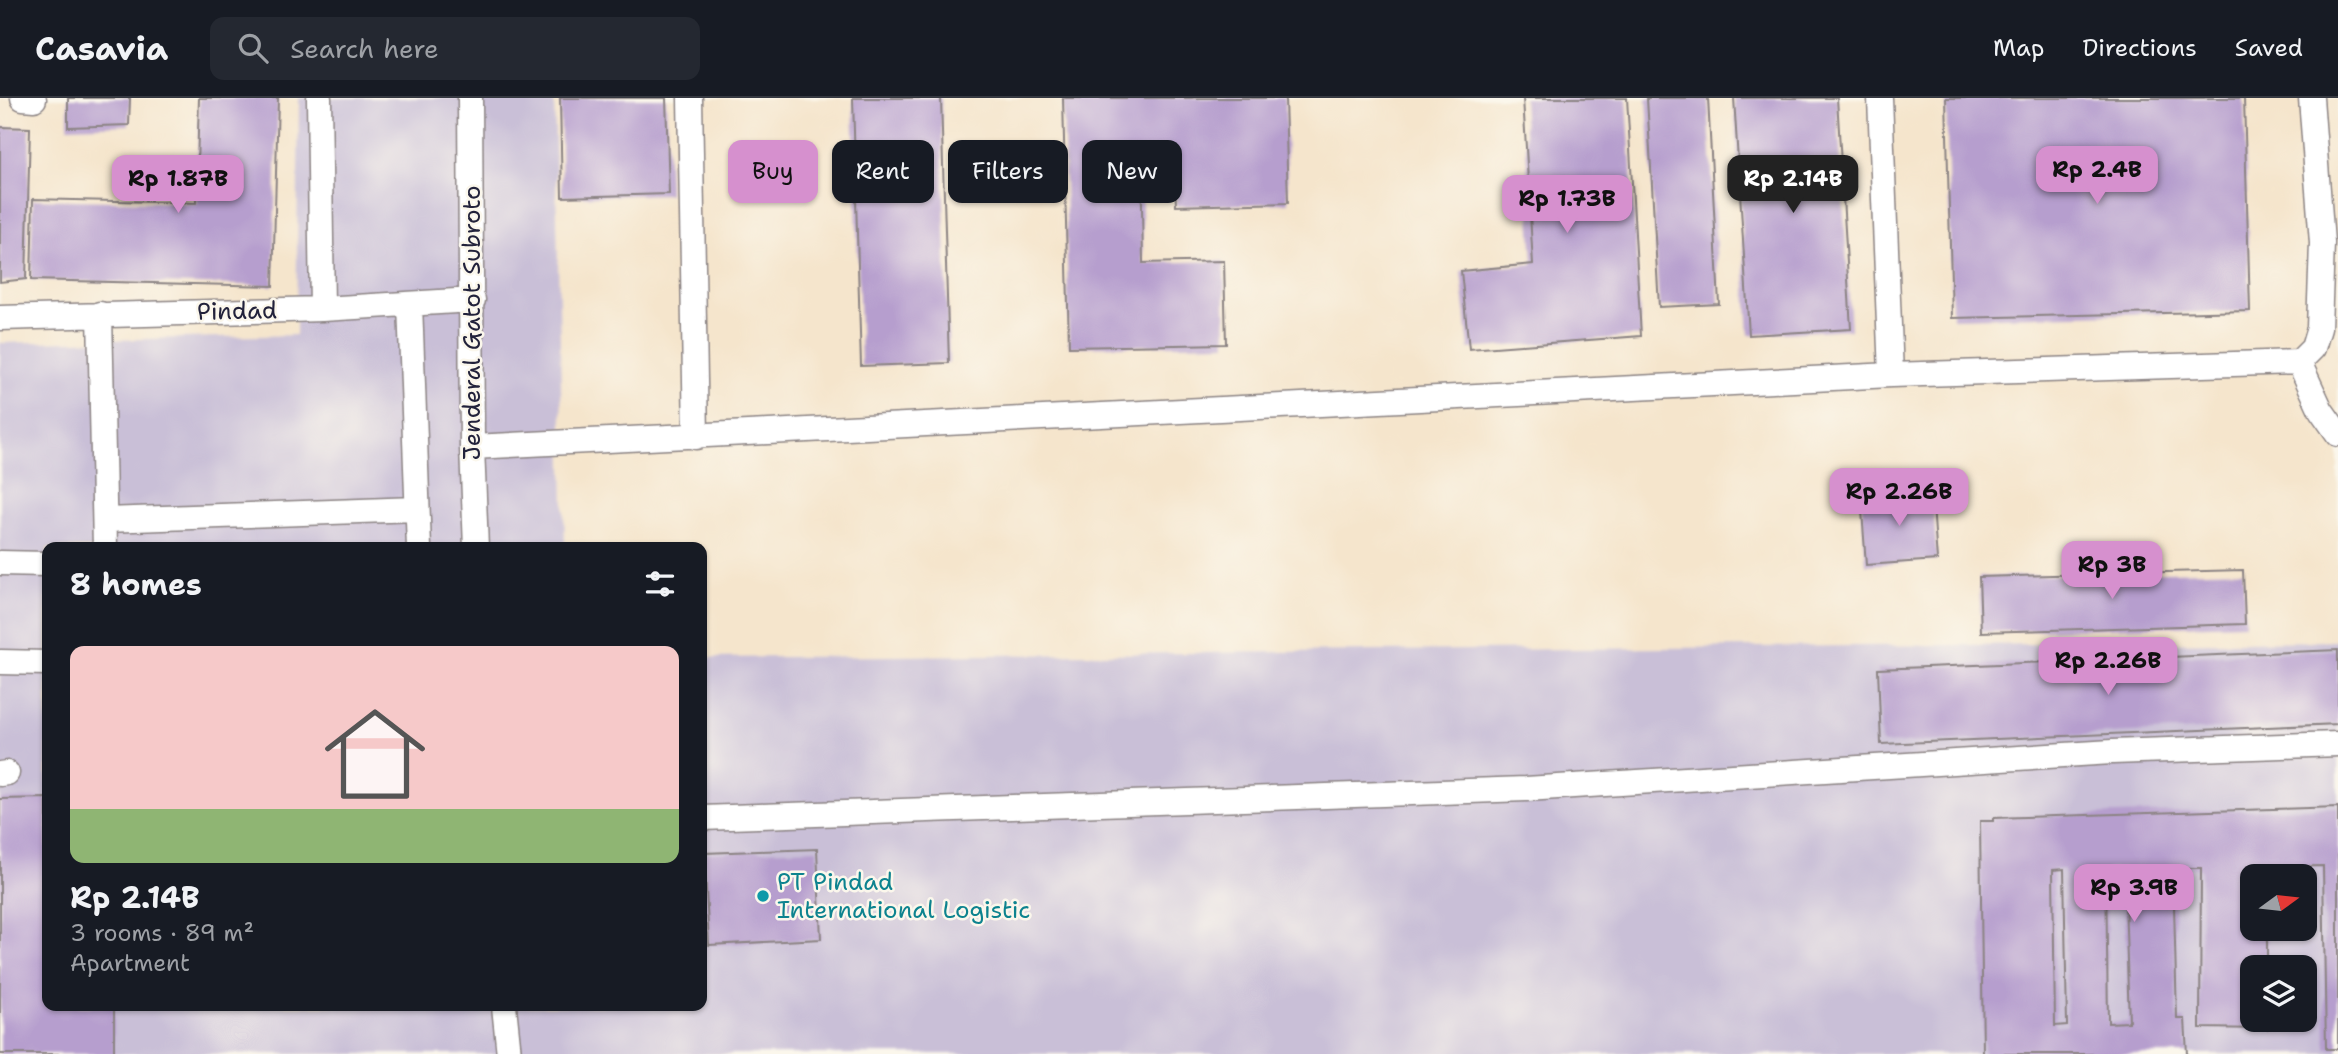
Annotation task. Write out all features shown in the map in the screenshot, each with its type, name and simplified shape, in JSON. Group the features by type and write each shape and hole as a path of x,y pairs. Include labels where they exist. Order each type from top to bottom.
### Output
{"lane":[{"path":"23,98 34,99"},
{"path":"319,98 322,309"},
{"name":"Jenderal Gatot Subroto","path":"470,98 472,447 476,542"},
{"path":"690,98 696,437"},
{"path":"1880,98 1891,375"},
{"path":"472,447 1891,375 2299,362 2313,348 2319,328 2330,242 2311,98"},
{"name":"Pindad","path":"0,318 322,309 473,300"},
{"path":"410,304 419,542"},
{"path":"100,314 105,542"},
{"path":"2299,362 2320,410 2338,434"},
{"path":"105,520 417,509"},
{"path":"0,563 42,564"},
{"path":"0,662 42,663"},
{"path":"707,818 1526,789 2112,752 2338,744"},
{"path":"505,1011 509,1054"}],"shaded area":[{"path":"299,98 554,98 565,542 42,542 42,1011 707,1011 707,658 2338,641 2338,1054 0,1054 0,343 296,335"}],"building":[{"path":"68,98 130,98 129,125 68,127"},
{"path":"199,98 278,98 273,286 31,280 33,199 196,203"},
{"path":"560,98 666,98 669,194 562,197"},
{"path":"853,98 941,98 949,363 861,366 856,203 934,203 934,140 854,140"},
{"path":"1063,98 1285,98 1288,203 1176,206 1176,203 1182,203 1182,140 1082,140 1082,203 1142,203 1143,263 1224,261 1226,344 1069,347 1066,203 1068,203 1068,140 1064,140"},
{"path":"1523,98 1627,98 1641,336 1469,349 1461,271 1533,264"},
{"path":"1647,98 1708,98 1719,304 1659,307"},
{"path":"1734,98 1837,98 1851,329 1749,335"},
{"path":"1946,98 2244,98 2250,311 1952,318"},
{"path":"0,127 30,128 26,279 0,282"},
{"path":"1932,492 1937,560 1866,565 1861,497"},
{"path":"2243,570 2245,624 1981,632 1979,577"},
{"path":"2338,650 2338,724 1881,744 1878,669"},
{"path":"42,798 42,1011 114,1011 114,1054 0,1054 0,799"},
{"path":"2338,807 2338,1049 2326,1049 2323,866 2240,864 2240,942 2267,942 2267,955 2240,955 2240,1029 2200,1028 2201,868 2173,868 2177,1019 2185,1019 2187,1054 1983,1054 1980,821 1993,821 1993,818","holes":["2124,868 2129,1022 2108,1023 2106,869","2064,869 2067,1025 2055,1026 2053,870"]},
{"name":"PT Pindad International Logistic","path":"817,849 821,939 709,945 707,853"}],"place":[{"name":"PT Pindad International Logistic","path":"763,896"}]}
